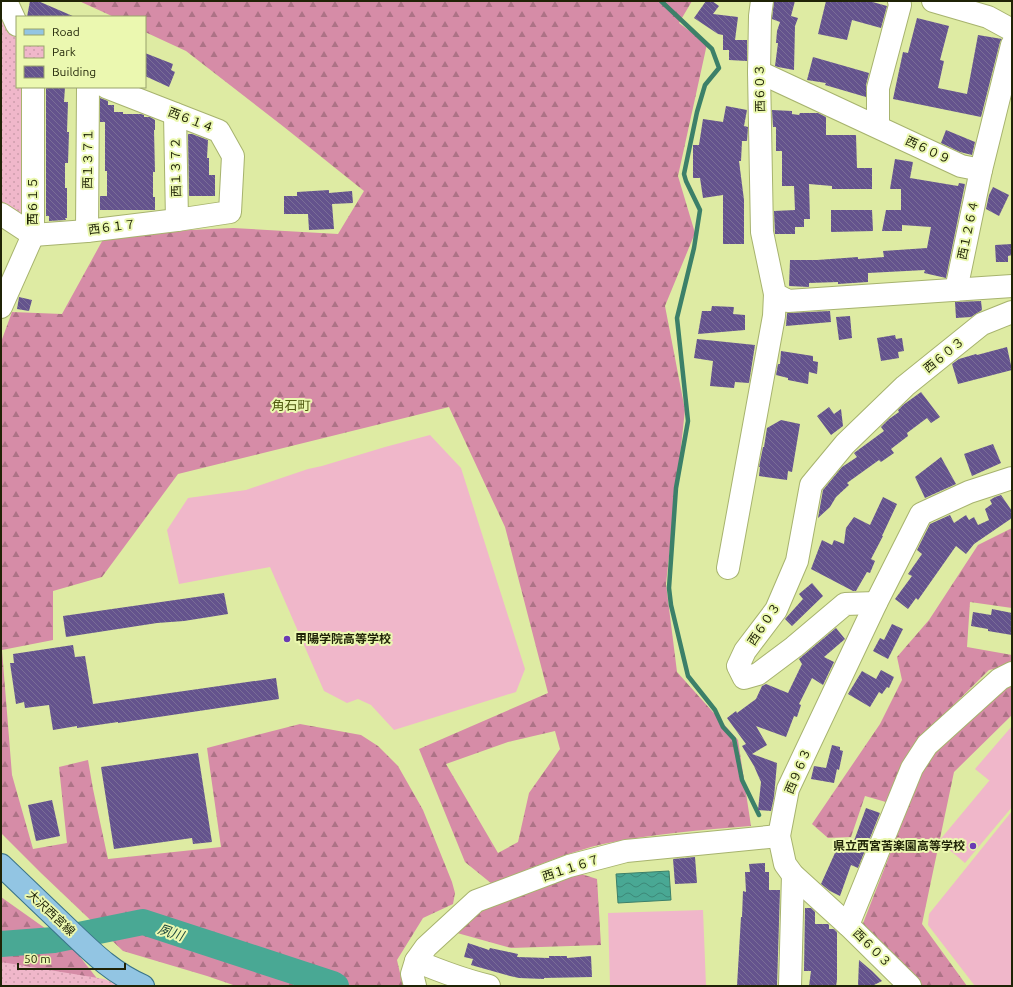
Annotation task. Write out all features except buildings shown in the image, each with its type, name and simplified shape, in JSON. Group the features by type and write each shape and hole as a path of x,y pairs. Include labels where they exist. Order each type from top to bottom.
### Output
{"main road":[{"name":"大沢西宮線","path":"1,865 98,957 111,968 143,986"}],"street":[{"path":"6,1 16,23"},
{"name":"西６０３","path":"728,568 774,316 775,294 762,232 759,72 760,16 762,1"},
{"path":"878,126 878,88 900,5 899,1"},
{"path":"934,1 988,17 1012,30"},
{"path":"981,170 1012,45"},
{"name":"西６０９","path":"759,72 878,126 961,166 981,170"},
{"name":"西６１５","path":"1,307 8,275 33,235 33,88"},
{"name":"西１３７１","path":"87,231 88,88"},
{"name":"西６１４","path":"109,88 219,131 233,156 230,212"},
{"name":"西１３７２","path":"175,114 177,220"},
{"name":"西１２６４","path":"956,290 981,170"},
{"name":"西６１７","path":"33,235 87,231 230,212"},
{"path":"1,214 33,235"},
{"path":"775,294 788,301 1012,286"},
{"name":"西６０３","path":"876,603 845,604 794,647 758,674 744,678 738,666 745,651 776,610 797,561 811,485 845,444 905,386 982,324 1012,312"},
{"path":"876,603 921,514 969,492 1012,478"},
{"name":"西９６３","path":"848,925 793,876 785,864 779,836 788,788 876,603"},
{"name":"西６０３","path":"910,986 848,925 912,768 927,745 1000,679 1012,673"},
{"name":"西１１６７","path":"415,986 412,974 416,961 426,947 476,901 569,866 626,851 779,836"},
{"path":"790,986 793,876"},
{"path":"416,961 476,984"}],"green space":[{"path":"79,1 692,1 679,23 707,44 678,176 695,233 665,306 685,410 666,584 677,672 738,740 751,826 658,835 603,844 533,867 492,884 465,862 419,749 548,693 505,527 449,407 178,474 102,577 53,591 53,640 2,650 12,775 33,849 67,843 59,767 88,760 108,859 221,847 207,748 300,724 361,735 378,746 398,766 423,810 455,893 453,904 423,918 397,960 403,986 236,986 123,951 1,833 1,342 12,312 62,314 106,234 233,228 338,234 364,191 186,51 146,32 146,16 112,16","holes":["555,731 560,749 529,793 518,842 498,853 446,764 508,742"]},
{"path":"1,8 16,35 16,88 28,88 28,213 21,218 1,205"},
{"path":"430,435 461,468 525,669 516,692 394,730 371,705 358,699 347,703 324,691 270,567 179,584 167,530 188,498 246,490 308,469"},
{"path":"1012,528 1012,608 970,602 967,647 1012,655 1012,665 989,670 915,743 886,802 865,796 851,837 828,838 812,824 880,724 902,680 897,657 929,620 978,545"},
{"path":"1012,680 1012,715 954,772 922,924 967,986 922,986 862,926 928,756"},
{"path":"1012,726 1012,807 965,863 939,841 990,781 975,769"},
{"path":"1012,811 1012,986 975,986 928,925 929,914"},
{"path":"575,872 597,879 601,945 511,948 450,931 479,907"},
{"path":"1,897 73,948 103,986 1,986"},
{"path":"703,910 706,986 610,986 608,913"},
{"path":"1,962 104,979 121,986 1,986"}],"water":[{"path":"669,871 671,900 618,903 616,874"}],"waterway":[{"path":"661,1 712,49 719,68 705,85 697,112 684,174 700,210 694,248 677,318 688,421 676,488 669,588 671,605 688,676 715,710 723,727 734,739 742,780 759,815"},
{"name":"夙川","path":"1,944 54,940 143,922 336,986"}],"place":[{"name":"甲陽学院高等学校","path":"287,639"},
{"name":"県立西宮苦楽園高等学校","path":"973,846"}],"district":[{"name":"角石町","path":"291,405"}]}
